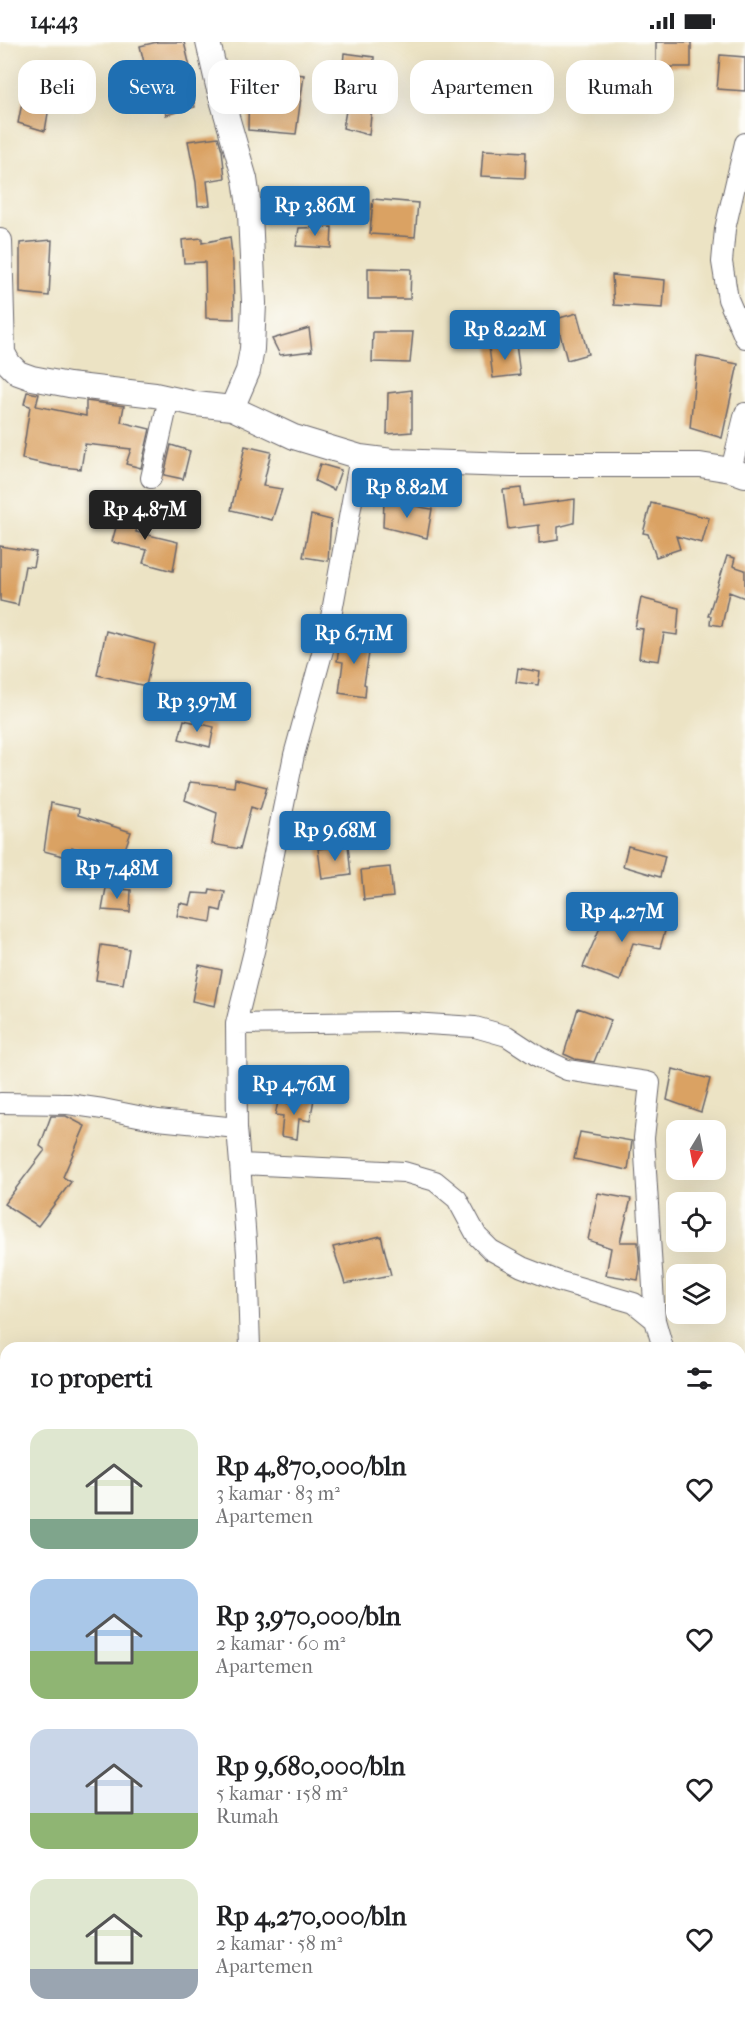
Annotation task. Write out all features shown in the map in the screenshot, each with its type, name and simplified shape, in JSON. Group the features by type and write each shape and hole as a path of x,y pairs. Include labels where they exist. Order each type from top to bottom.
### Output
{"street":[{"path":"208,42 218,86 245,179 250,213 254,303 252,348 248,370 232,408"},
{"path":"745,143 738,207 725,229 722,262 728,299 745,338"},
{"path":"0,241 3,353 18,373 69,385 155,395 195,404 232,408 294,437 360,457 392,461 512,465 700,465 738,472 745,413"},
{"path":"151,478 169,398"},
{"path":"250,1342 247,1254 237,1128 236,1024 255,946 294,755 329,628 360,457"},
{"path":"236,1024 395,1022 475,1027 507,1036 539,1057 567,1070 650,1083 644,1138 655,1320 661,1342"},
{"path":"0,1103 68,1104 158,1120 237,1128"},
{"path":"240,1164 404,1172 435,1181 457,1199 477,1236 491,1250 531,1271 634,1303 655,1320"}],"building":[{"path":"157,42 184,42 188,60 143,60 140,46"},
{"path":"656,42 691,42 691,67 674,67 674,60 656,60"},
{"path":"344,53 374,57 374,60 343,60"},
{"path":"720,55 745,57 745,91 717,89"},
{"path":"300,75 304,75 300,104"},
{"path":"20,114 48,114 45,131 18,123"},
{"path":"248,114 299,114 296,134 248,130"},
{"path":"345,114 371,114 369,135 343,128"},
{"path":"218,137 225,178 207,181 210,205 198,206 188,141"},
{"path":"483,150 526,152 525,178 481,176"},
{"path":"373,199 418,203 415,237 370,234"},
{"path":"332,227 331,248 296,246 299,228"},
{"path":"230,237 234,319 206,318 205,262 184,263 182,240 202,238 202,243"},
{"path":"52,240 49,296 20,293 20,243"},
{"path":"368,268 411,269 410,299 368,299"},
{"path":"612,275 665,280 663,308 614,305"},
{"path":"577,313 588,354 567,360 556,319"},
{"path":"309,328 312,351 280,355 272,339"},
{"path":"373,332 413,332 410,363 372,362"},
{"path":"516,344 520,375 493,378 489,347"},
{"path":"697,356 738,364 722,438 690,428"},
{"path":"412,390 412,432 387,434 388,393"},
{"path":"27,392 39,394 36,406 86,416 86,401 124,406 121,422 150,429 141,468 126,464 131,449 85,444 81,469 22,459 30,406 24,404"},
{"path":"171,445 190,451 183,479 164,475"},
{"path":"245,446 271,452 263,486 282,489 272,520 231,510"},
{"path":"320,464 341,470 334,490 315,481"},
{"path":"521,488 523,506 575,499 574,523 558,527 558,540 539,543 539,525 508,529 503,490"},
{"path":"384,501 432,509 427,538 383,527"},
{"path":"651,503 709,518 702,543 676,536 680,549 656,557 648,534 643,533"},
{"path":"122,505 140,513 136,532 178,542 173,571 143,563 147,550 112,542"},
{"path":"311,515 331,520 328,561 303,557"},
{"path":"0,546 36,552 33,567 25,566 18,605 0,601"},
{"path":"727,556 735,558 733,566 745,570 745,598 729,592 722,626 710,624 711,616 708,616"},
{"path":"641,598 679,608 677,635 664,633 659,661 639,658 643,629 635,628"},
{"path":"106,631 155,644 146,686 97,675"},
{"path":"341,636 371,641 364,684 366,685 365,697 339,693 343,662 337,661"},
{"path":"518,668 540,672 538,685 516,682"},
{"path":"184,720 214,727 210,747 179,739"},
{"path":"235,779 267,787 260,810 251,807 240,849 212,844 217,813 185,800 190,782 234,787"},
{"path":"51,803 79,809 78,815 131,832 120,863 72,847 70,858 44,851"},
{"path":"348,845 351,875 322,879 318,849"},
{"path":"628,846 665,856 660,877 623,866"},
{"path":"390,867 393,897 364,900 361,870"},
{"path":"106,888 131,890 130,912 102,910"},
{"path":"210,889 225,892 221,911 213,909 211,922 177,916 180,903 190,905 193,893 209,894"},
{"path":"645,914 668,921 660,948 633,943 620,981 583,967 605,916 641,922"},
{"path":"101,945 129,949 123,984 96,980"},
{"path":"199,965 222,970 215,1006 192,1001"},
{"path":"578,1008 611,1020 594,1062 575,1059 564,1054"},
{"path":"673,1069 710,1079 701,1112 667,1100"},
{"path":"301,1096 314,1099 310,1121 299,1119 297,1139 281,1136 283,1116 275,1115 278,1102 298,1105"},
{"path":"51,1116 66,1116 85,1126 63,1177 71,1182 38,1226 4,1204 45,1150 40,1146"},
{"path":"580,1132 632,1141 628,1170 574,1159"},
{"path":"598,1193 631,1199 620,1242 638,1242 640,1268 638,1280 606,1275 611,1248 588,1240"},
{"path":"381,1236 391,1275 345,1284 333,1247"}]}
